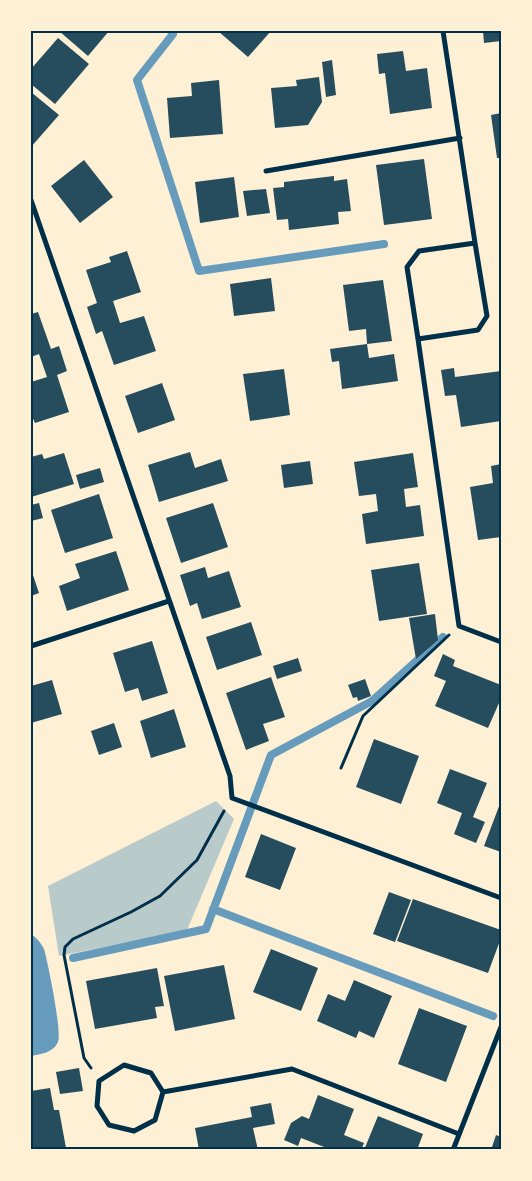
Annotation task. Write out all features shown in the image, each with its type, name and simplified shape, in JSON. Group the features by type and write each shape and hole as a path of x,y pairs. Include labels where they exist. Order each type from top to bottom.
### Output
{"street":[{"path":"418,339 478,330 486,316 443,31"},
{"path":"266,171 460,138"},
{"path":"31,200 230,776 232,798 501,898"},
{"path":"475,244 419,251 407,267 459,626 501,642"},
{"path":"31,646 170,601"},
{"path":"452,1150 501,1027"},
{"path":"124,1065 151,1073 162,1092 155,1120 134,1131 109,1125 97,1106 99,1081 124,1065"},
{"path":"162,1092 292,1069 459,1134"}],"path":[{"path":"341,768 363,716 459,626"},
{"path":"99,1081 84,1058 64,955 65,947 73,939 160,896 197,860 232,798"}],"shaded area":[{"path":"216,801 234,819 187,930 59,956 48,886"}],"water":[{"path":"31,934 44,949 54,997 59,1035 58,1042 53,1049 31,1056"}],"building":[{"path":"59,31 109,31 88,56"},
{"path":"218,31 271,31 248,57"},
{"path":"483,31 501,31 501,41 484,43"},
{"path":"58,38 89,64 55,104 31,84 31,69"},
{"path":"403,51 406,71 427,68 432,108 390,114 385,73 379,74 377,54"},
{"path":"332,60 336,95 326,97 322,62"},
{"path":"319,77 322,102 308,125 275,128 271,88 297,86 296,80"},
{"path":"219,80 223,134 170,138 167,98 192,96 191,83"},
{"path":"31,92 59,115 31,147"},
{"path":"501,113 501,158 497,158 491,115"},
{"path":"424,159 432,219 384,225 376,165"},
{"path":"84,160 113,197 80,223 51,186"},
{"path":"334,176 334,181 347,179 351,211 338,212 339,224 289,230 288,219 277,220 273,188 284,187 284,182"},
{"path":"234,177 239,217 200,223 195,182"},
{"path":"266,189 270,213 247,216 243,191"},
{"path":"127,251 141,292 113,301 120,323 144,316 156,351 114,365 102,331 96,334 87,307 97,303 86,270 111,262 109,257"},
{"path":"271,278 275,311 234,316 230,284"},
{"path":"383,280 392,341 367,344 366,329 349,331 343,285"},
{"path":"38,312 51,349 59,346 67,371 57,375 69,412 35,423 31,414 31,382 47,377 39,354 31,357 31,314"},
{"path":"367,344 369,358 394,354 398,381 342,389 339,361 332,362 330,349"},
{"path":"454,368 455,377 501,371 501,421 461,427 456,395 445,396 441,370"},
{"path":"284,369 290,415 250,421 243,374"},
{"path":"162,383 175,420 138,433 125,396"},
{"path":"190,452 195,468 221,459 228,481 159,502 148,465"},
{"path":"64,453 74,484 31,497 31,457 42,454 44,459"},
{"path":"413,453 418,487 404,489 406,507 420,505 424,536 366,544 362,514 378,511 376,494 359,496 354,462"},
{"path":"310,461 313,484 284,488 281,465"},
{"path":"501,464 501,537 478,540 470,487 493,483 491,466"},
{"path":"100,468 104,482 80,489 76,475"},
{"path":"99,494 113,538 65,553 51,510"},
{"path":"39,503 43,518 31,521 31,505"},
{"path":"213,503 228,547 181,563 166,518"},
{"path":"116,551 129,590 67,611 59,586 80,578 75,564"},
{"path":"419,563 427,614 379,621 371,570"},
{"path":"205,567 208,578 229,571 241,607 202,619 197,603 190,606 180,575"},
{"path":"31,569 39,593 31,596"},
{"path":"435,614 438,640 416,659 409,618"},
{"path":"251,622 262,655 217,670 206,637"},
{"path":"152,641 168,693 142,701 138,688 125,692 113,653"},
{"path":"443,654 455,660 453,666 501,685 501,703 499,703 488,728 435,706 446,681 434,676"},
{"path":"298,658 302,671 277,679 273,666"},
{"path":"271,677 285,717 263,724 269,741 246,750 226,693"},
{"path":"365,679 371,696 358,701 357,697 353,698 348,685"},
{"path":"52,680 62,714 31,723 31,686"},
{"path":"174,709 186,747 151,758 140,721"},
{"path":"114,723 122,747 99,755 91,731"},
{"path":"374,739 419,756 401,804 356,787"},
{"path":"450,769 487,783 473,817 485,822 476,843 454,834 462,813 437,803"},
{"path":"501,801 501,852 484,846"},
{"path":"261,834 296,848 280,890 245,877"},
{"path":"389,892 411,900 395,942 373,934"},
{"path":"413,899 501,930 501,938 488,973 397,941"},
{"path":"271,949 318,968 301,1011 253,992"},
{"path":"224,965 235,1019 175,1031 164,976"},
{"path":"157,968 164,1006 155,1007 157,1018 95,1029 86,981"},
{"path":"354,980 392,996 374,1038 359,1031 356,1038 317,1021 328,994 345,1001"},
{"path":"419,1008 467,1026 446,1082 398,1064"},
{"path":"79,1068 83,1091 60,1094 56,1072"},
{"path":"50,1088 54,1110 59,1110 66,1148 63,1150 31,1150 31,1091"},
{"path":"318,1095 354,1109 344,1135 364,1143 361,1150 332,1150 301,1138 298,1146 284,1140 291,1123 302,1116 309,1119"},
{"path":"271,1103 275,1124 253,1128 258,1150 199,1150 195,1128 252,1117 250,1107"},
{"path":"378,1116 423,1134 417,1150 364,1150"},
{"path":"496,1135 501,1137 501,1150 491,1150"}],"waterway":[{"path":"171,31 173,34 137,80 199,271 384,244"},
{"path":"73,958 206,929 271,755 372,701 443,637"},
{"path":"213,909 493,1016"}]}
